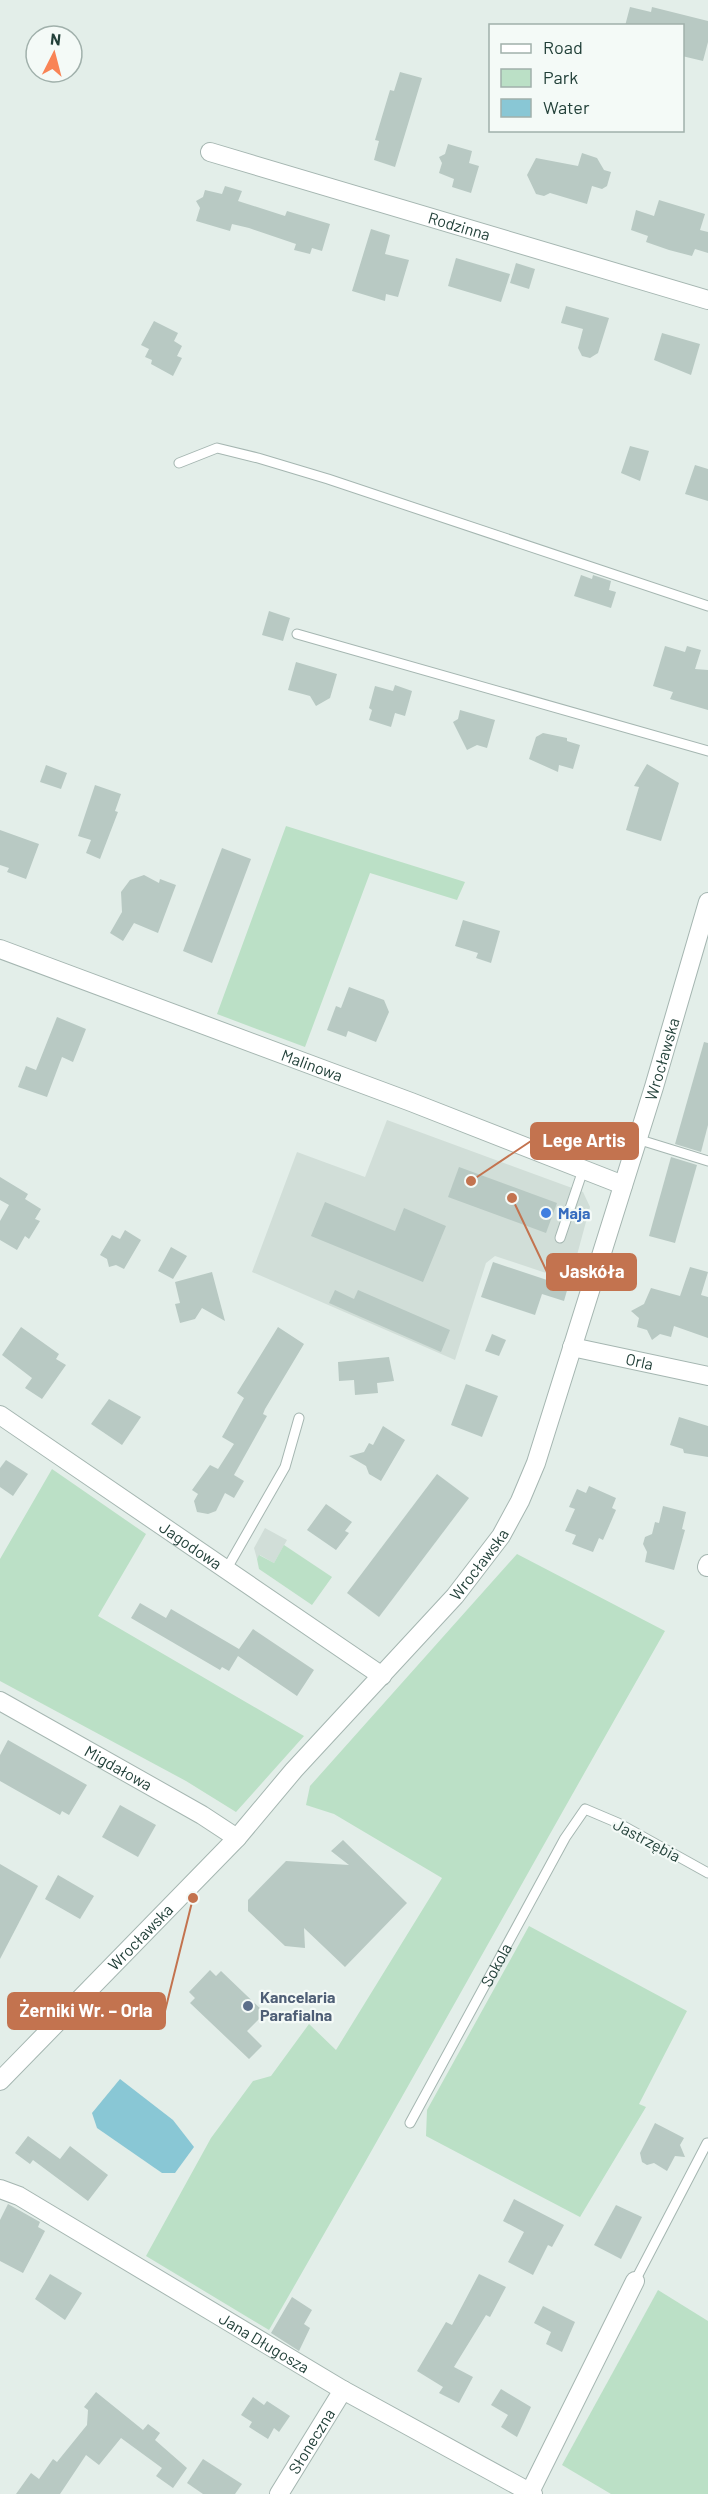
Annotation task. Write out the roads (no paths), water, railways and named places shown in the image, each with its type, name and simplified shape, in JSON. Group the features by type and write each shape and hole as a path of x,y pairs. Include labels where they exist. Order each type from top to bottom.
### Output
{"street":[{"name":"Rodzinna","path":"210,152 708,300"},
{"name":"Wrocławska","path":"0,2081 237,1838 294,1770 455,1596 506,1527 536,1463 708,902"},
{"name":"Malinowa","path":"0,949 623,1185"},
{"name":"Orla","path":"572,1347 708,1376"},
{"name":"Jagodowa","path":"0,1415 382,1676"},
{"name":"Migdałowa","path":"0,1701 202,1815 237,1838"},
{"name":"Jana Długosza","path":"0,2189 19,2196 343,2390 531,2493 635,2281"},
{"name":"Słoneczna","path":"279,2494 343,2390"}],"lane":[{"path":"179,463 217,448 258,458 328,479 708,606"},
{"path":"297,634 708,751"},
{"path":"637,1139 708,1161"},
{"path":"560,1239 583,1170"},
{"path":"226,1570 285,1467 299,1418"},
{"name":"Jastrzębia","path":"585,1809 618,1823 708,1873"},
{"name":"Sokola","path":"410,2123 565,1838 585,1809"},
{"path":"635,2281 707,2143"}],"water":[{"path":"120,2079 173,2120 194,2147 175,2173 162,2173 97,2128 92,2113"}],"place":[{"name":"Lege Artis","path":"471,1181"},
{"name":"Jaskóła","path":"512,1198"},
{"name":"Maja","path":"546,1213"},
{"name":"Żerniki Wr. – Orla","path":"193,1898"},
{"name":"Kancelaria Parafialna","path":"248,2006"}]}
